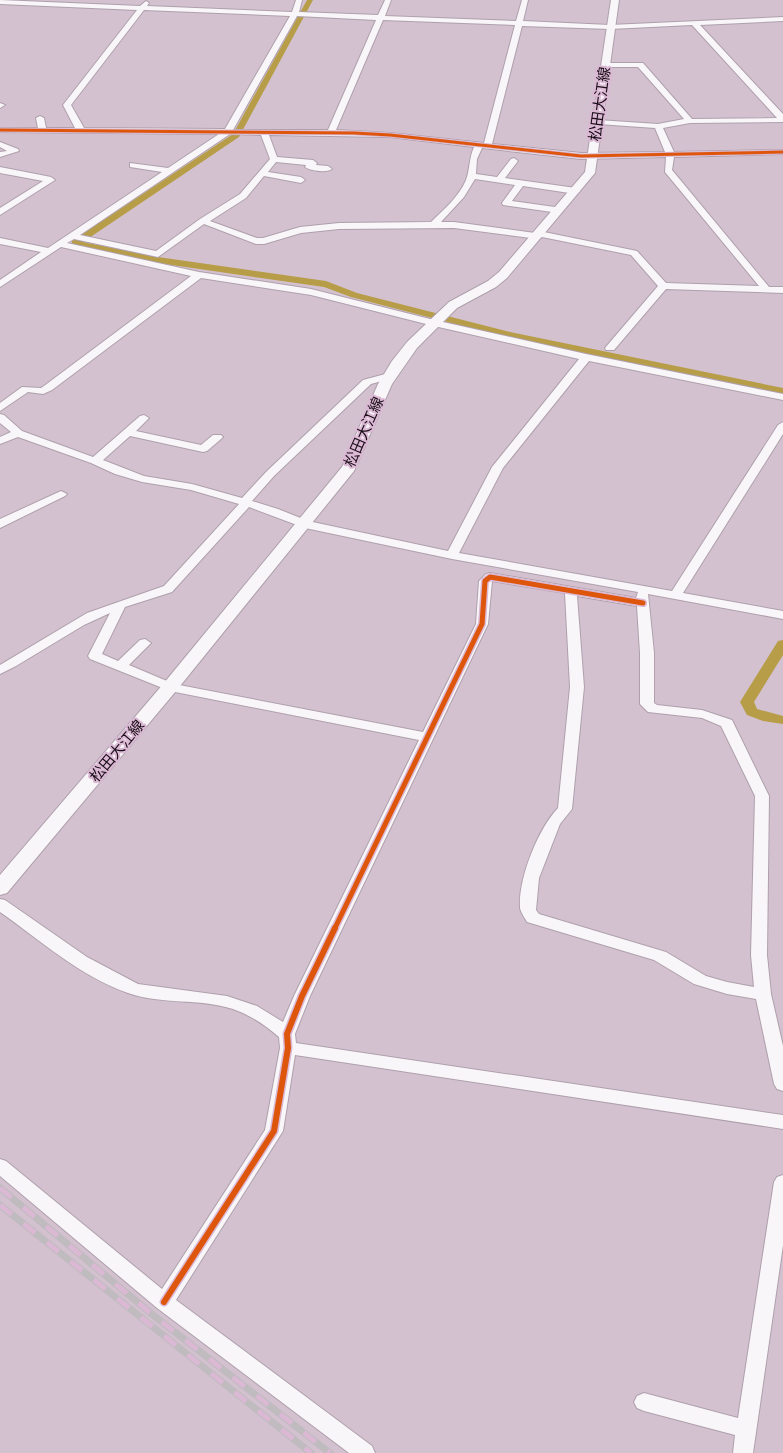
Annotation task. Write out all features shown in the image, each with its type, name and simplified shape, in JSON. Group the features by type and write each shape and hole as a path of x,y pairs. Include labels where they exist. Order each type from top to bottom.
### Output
{"main road":[{"name":"松田大江線","path":"0,888 170,687 305,524 348,468 389,376 412,345 453,305 492,284 503,275 590,173 615,0"}],"street":[{"path":"81,131 67,105 148,0"},
{"path":"0,284 229,132 295,14 299,0"},
{"path":"332,132 388,0"},
{"path":"433,226 464,191 471,176 475,166 473,158 483,146 525,0"},
{"path":"0,2 610,27 780,19"},
{"path":"695,24 783,120"},
{"path":"606,65 640,64 690,121"},
{"path":"40,118 43,131"},
{"path":"598,122 658,126 690,121 783,120"},
{"path":"658,126 672,155 672,162 668,170 766,289"},
{"path":"0,130 247,133 332,132 390,135 483,146 593,155 783,152"},
{"path":"266,132 265,135 274,159"},
{"path":"0,144 15,151 0,155"},
{"path":"72,236 158,254 202,221 243,196 274,159"},
{"path":"274,159 313,163 310,167 328,170"},
{"path":"499,180 514,161"},
{"path":"133,165 169,171"},
{"path":"0,170 51,180 0,212"},
{"path":"261,173 301,180"},
{"path":"471,176 576,191"},
{"path":"521,183 506,203 559,210"},
{"path":"202,221 256,241 264,241 313,227 454,225 538,235 634,253 663,286 783,290"},
{"path":"0,241 49,251"},
{"path":"59,244 199,275 311,292 437,319 586,357 783,397"},
{"path":"0,408 26,389 42,391 48,388 199,275"},
{"path":"610,348 663,286"},
{"path":"452,555 498,467 586,357"},
{"path":"0,670 90,616 168,589 270,474 367,382 389,376"},
{"path":"0,417 18,433 142,479 192,487 274,511 305,524 642,596"},
{"path":"95,461 144,418"},
{"path":"675,596 783,425"},
{"path":"128,432 203,450 217,437"},
{"path":"0,441 18,433"},
{"path":"0,524 61,494"},
{"path":"164,1302 274,1131 287,1041 302,996 482,624 485,580 490,577 571,592 675,596 783,615"},
{"path":"571,592 576,686 575,722 565,809 554,822 531,878 528,910 533,918 660,956 700,980 727,988 763,994"},
{"path":"642,596 647,653 647,704 653,709 720,718 727,723 762,796 759,955 763,994 783,1084"},
{"path":"120,605 95,656 170,687 427,737"},
{"path":"120,666 144,642"},
{"path":"0,904 115,980 152,994 207,998 250,1008 268,1018 287,1041 783,1122"},
{"path":"0,1166 164,1302 364,1453"},
{"path":"743,1453 783,1182"},
{"path":"644,1402 746,1430"}],"waterway":[{"path":"310,0 236,135 75,243 158,260 326,284 354,295 509,335 783,391"},
{"path":"783,644 747,702 752,712 768,718 783,720"}],"railway":[{"path":"0,1188 153,1315 330,1453"},
{"path":"0,1205 311,1453"}],"cycle path":[{"path":"0,130 354,133 390,135 581,156 783,152"},
{"path":"164,1302 274,1131 288,1048 287,1034 302,996 482,624 485,581 490,577 643,603"}]}
